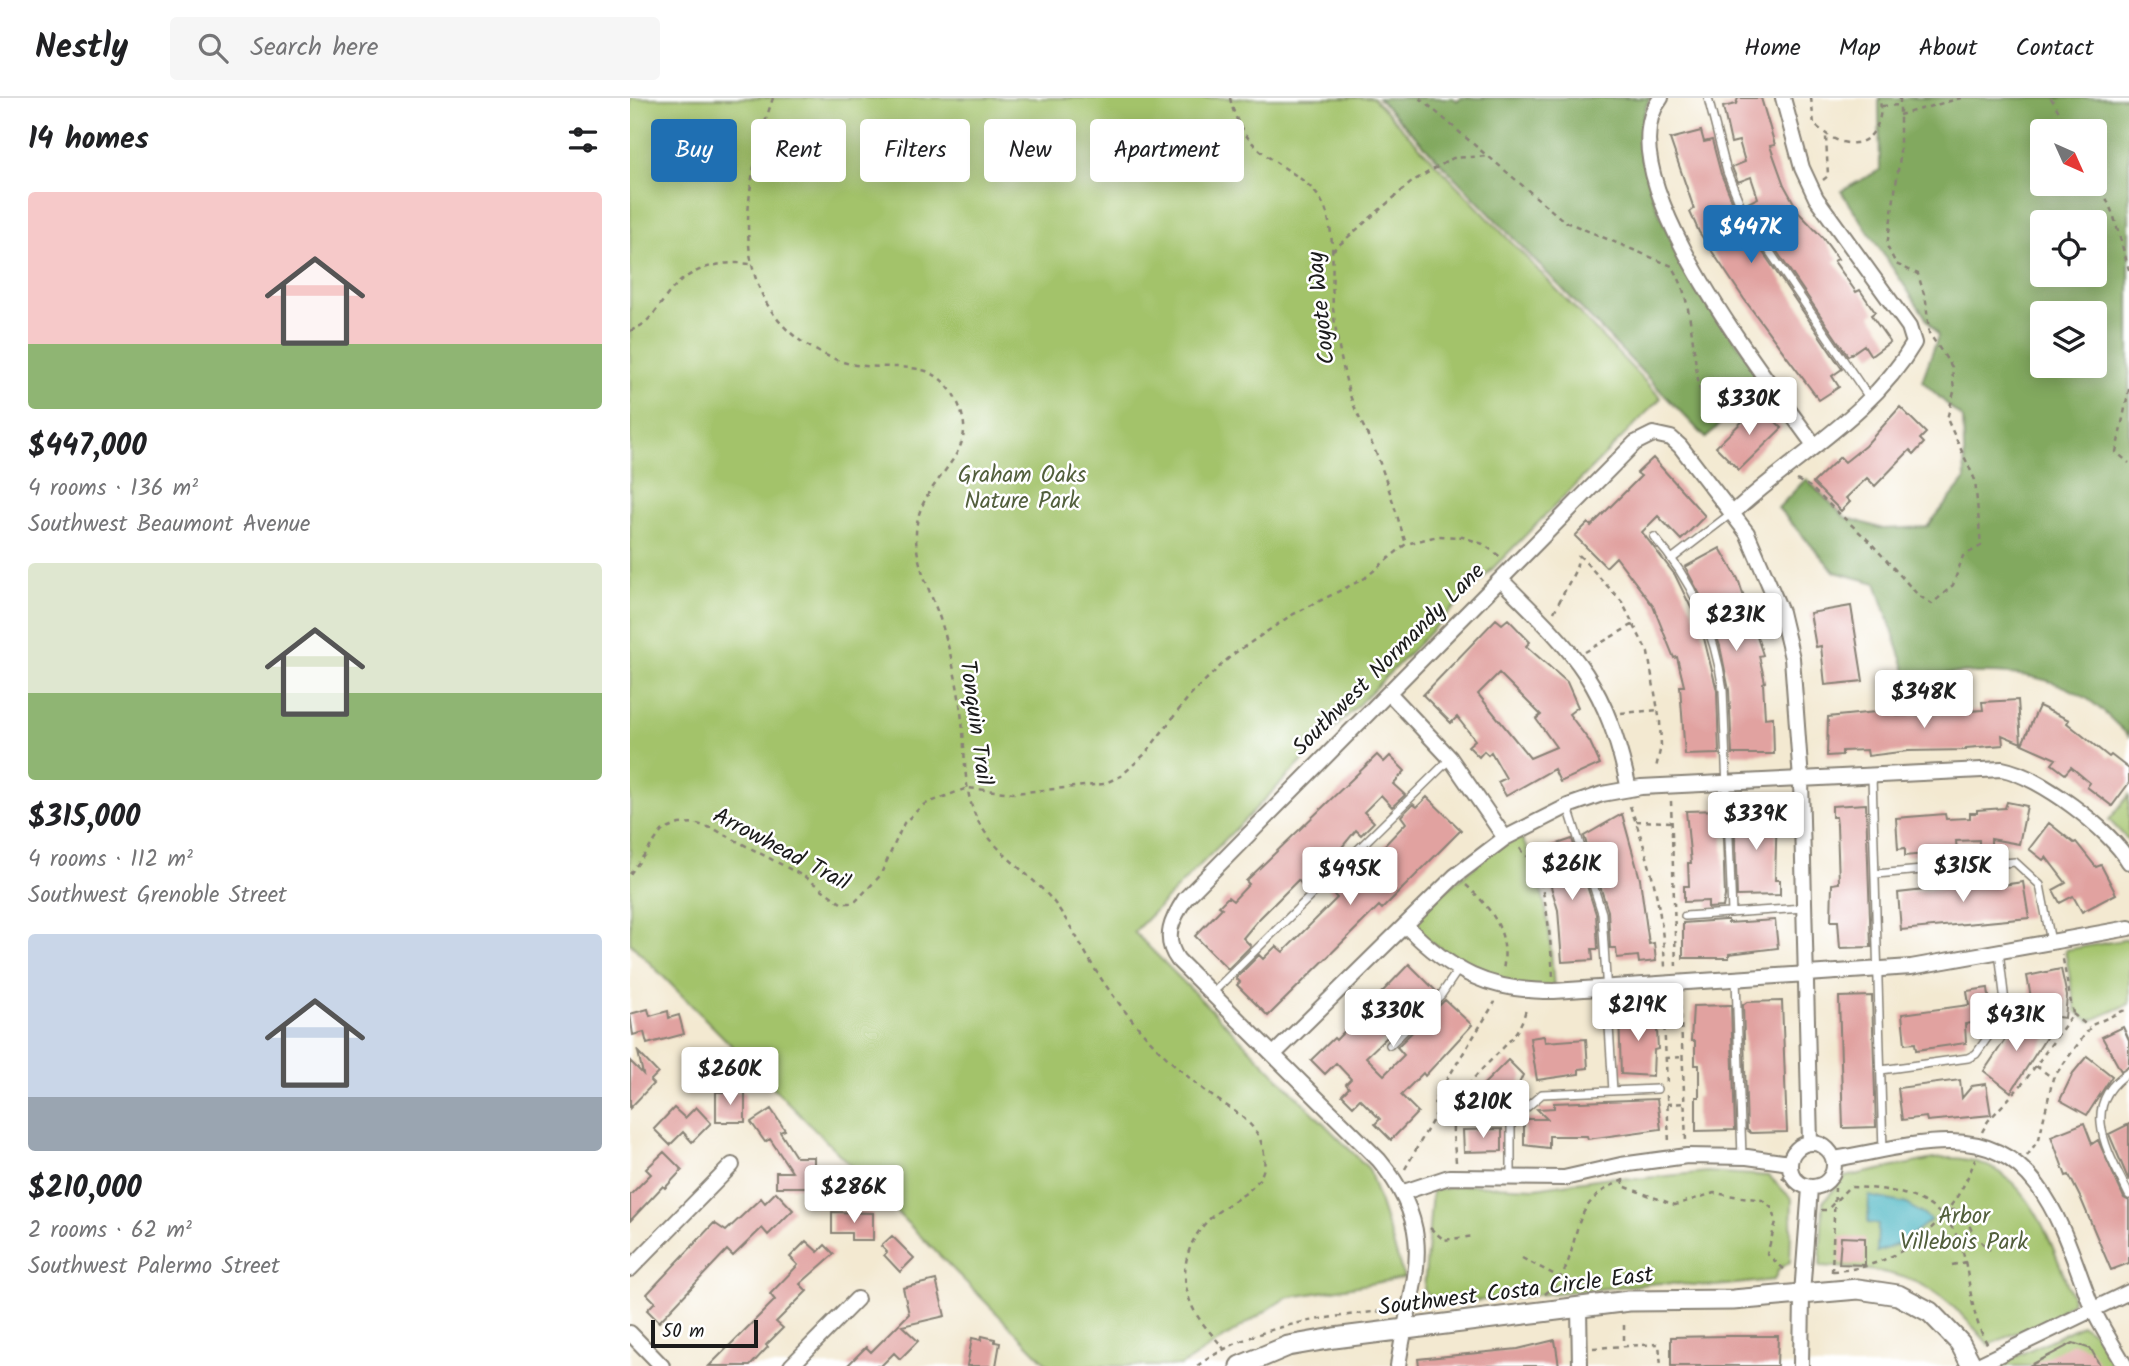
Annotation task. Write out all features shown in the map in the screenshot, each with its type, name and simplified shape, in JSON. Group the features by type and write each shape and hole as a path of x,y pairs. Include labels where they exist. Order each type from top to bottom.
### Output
{"street":[{"path":"1661,98 1650,116 1646,138 1648,163 1665,215 1710,294 1814,445"},
{"path":"1783,98 1798,155 1811,188 1909,327 1914,343 1901,364 1871,399 1734,512 1765,570 1792,658 1801,780 1810,1143"},
{"name":"Southwest Normandy Lane","path":"1212,993 1173,953 1169,929 1185,900 1635,443 1653,434 1671,438 1734,512"},
{"path":"1501,580 1576,658 1609,714 1619,741 1629,789"},
{"path":"1389,693 1450,758 1505,838"},
{"path":"1274,1054 1455,876 1505,838 1568,806 1629,789 1872,777 1987,768 2013,771 2030,778 2114,840 2129,862"},
{"path":"1405,925 1428,948 1458,970 1499,987 1554,992 1878,970 2129,928"},
{"path":"1212,993 1379,1160 1404,1192 1417,1249 1411,1309 1398,1366"},
{"path":"1834,1159 1952,1141 1997,1152 2020,1167 2035,1181 2053,1206 2093,1310 2125,1366"},
{"path":"1801,1366 1805,1193 1793,1177 1790,1163 1798,1148 1810,1143 1823,1146 1834,1159 1834,1169 1827,1182 1805,1193"},
{"path":"1404,1192 1449,1177 1564,1178 1687,1156 1742,1157 1790,1163"},
{"path":"630,1269 732,1165"},
{"name":"Southwest Costa Circle East","path":"1240,1366 1298,1344 1406,1329 1661,1299 1733,1300 1858,1289 1898,1295 1944,1324 1974,1366"},
{"path":"1974,1366 2129,1292"},
{"path":"791,1366 857,1299"},
{"path":"1579,1308 1580,1366"},
{"path":"630,1333 662,1366"}],"lane":[{"path":"1708,98 1727,172 1744,214 1871,399"},
{"path":"1673,558 1734,512"},
{"path":"1654,537 1673,558 1699,602 1718,658 1727,783 1732,913"},
{"path":"1212,993 1450,758"},
{"path":"1872,777 1883,1151"},
{"path":"1568,806 1602,913 1609,987 1613,1091"},
{"path":"1875,874 2015,862 2040,885 2055,941"},
{"path":"1685,916 1804,908"},
{"path":"1881,1070 1957,1061 1976,1054 2006,1011 1999,951"},
{"path":"1390,1045 1441,995 1458,970"},
{"path":"1736,979 1742,1157"},
{"path":"2129,1072 2103,1104 2099,1128 2129,1195"},
{"path":"1511,1179 1511,1121 1534,1098 1542,1094 1657,1089"}],"path":[{"name":"Tonquin Trail","path":"773,98 762,133 747,214 750,264 773,311 810,346 857,366 926,372 945,383 960,410 964,426 960,448 925,496 915,535 919,561 942,625 956,678 967,788 975,813 989,838 1055,905 1111,993 1134,1022 1181,1071 1249,1122 1260,1138 1264,1162 1256,1185 1242,1198 1208,1220 1193,1240 1186,1257 1185,1282 1192,1306 1224,1349"},
{"name":"Coyote Way","path":"1230,98 1236,122 1245,137 1257,150 1314,192 1322,203 1330,226 1333,309 1347,385 1353,407 1379,461 1406,544"},
{"path":"1420,98 1564,221 1672,266 1679,276 1682,289 1700,390 1717,398 1743,390 1764,374"},
{"path":"1811,98 1814,124 1826,136 1855,143 1864,140 1878,126 1882,106 1879,98"},
{"path":"1783,469 1810,486 1870,541 1918,595 1932,604 1953,585 1963,556 1981,546 1975,480 1947,419 1954,392 1952,367 1929,333 1926,301 1918,274 1896,264 1887,246 1900,157 1900,98"},
{"path":"1899,115 1961,98"},
{"path":"2049,98 2062,119"},
{"path":"1882,106 1900,105"},
{"path":"1811,188 1828,176 1824,143 1826,136"},
{"path":"1332,251 1413,181 1453,158 1488,156"},
{"path":"2105,196 2129,270"},
{"path":"630,331 649,321 671,290 691,274 722,263 750,264"},
{"path":"2129,389 2116,452 2129,463"},
{"path":"967,788 1014,793 1103,784 1121,776 1145,754 1191,694 1232,655 1284,619 1365,578 1406,544 1438,536 1463,537 1483,544 1505,561"},
{"path":"1543,622 1564,593 1579,555 1614,592 1635,623 1648,653 1659,710 1661,746 1656,768"},
{"path":"1576,658 1635,623"},
{"path":"1609,714 1659,710"},
{"name":"Arrowhead Trail","path":"630,874 662,831 679,824 694,823 714,829 805,877 841,903 856,901 884,869 908,816 934,799 967,788"},
{"path":"1671,801 1675,968"},
{"path":"1630,806 1658,895 1665,968"},
{"path":"1636,821 1671,822"},
{"path":"1520,848 1530,859 1540,887 1549,929 1553,976"},
{"path":"1455,876 1494,914 1504,939 1503,970"},
{"path":"2055,941 2073,1014 2090,1027"},
{"path":"1680,982 1687,1156"},
{"path":"1662,984 1669,1158"},
{"path":"1455,1115 1433,1102 1495,1002"},
{"path":"1456,1162 1455,1115 1472,1077 1523,1026 1526,1008"},
{"path":"2025,1158 2039,1139 2053,1078 2090,1027 2129,1008"},
{"path":"1982,1136 1988,1121 2036,1066 2073,1014"},
{"path":"1664,1019 1681,1018"},
{"path":"1665,1058 1683,1057"},
{"path":"2036,1066 2053,1078"},
{"path":"1667,1104 1685,1103"},
{"path":"1405,1169 1440,1107"},
{"path":"1826,1275 1832,1271 1855,1270 1894,1254 1923,1237 1950,1210 1965,1185 1976,1156"},
{"path":"1779,1175 1805,1193"},
{"path":"1544,1296 1561,1278 1586,1205 1601,1191 1632,1177"},
{"path":"1623,1180 1623,1186 1675,1205 1714,1193 1762,1200 1773,1209 1776,1222 1767,1254 1785,1270"},
{"path":"1819,1210 1828,1210 1849,1187 1889,1188 1918,1199 1943,1217 1957,1238 1966,1262 1974,1312 1986,1342 1997,1357"},
{"path":"1832,1271 1835,1188"},
{"path":"1950,1210 1964,1210 1973,1234 1990,1250"},
{"path":"1427,1225 1444,1240 1474,1236"},
{"path":"1522,1258 1561,1278"},
{"path":"1952,1265 1966,1262"},
{"path":"1782,1276 1785,1270 1792,1267"},
{"path":"1197,1366 1255,1334 1293,1322 1399,1308"},
{"path":"1624,1325 1625,1347"},
{"path":"1580,1349 1659,1344 1661,1366"}],"green space":[{"name":"Graham Oaks Nature Park","path":"630,98 1373,98 1661,398 1134,932 1369,1169 1404,1278 1286,1298 1181,1366 1049,1366 630,943"},
{"path":"1378,98 1453,98 1458,101 1461,98 1650,98 1641,130 1644,167 1656,206 1698,284 1763,380 1706,438"},
{"path":"1879,98 2129,98 2129,736 2089,700 2046,680 2001,673 1907,674 1876,583 1835,572 1778,508 1806,479 1845,517 1883,529 1927,527 1965,480 1963,419 1922,381 1938,336 1841,191 1880,170"},
{"path":"2129,795 2129,841 2109,820"},
{"path":"1517,831 1535,868 1546,909 1554,991 1499,987 1405,925"},
{"path":"2129,939 2129,1004 2090,1021 2076,1012 2065,950"},
{"name":"Arbor Villebois Park","path":"1933,1159 1963,1159 1989,1166 2009,1180 2026,1198 2051,1244 2072,1301 2041,1327 2028,1327 1989,1345 1951,1305 1916,1282 1875,1271 1820,1266 1823,1202 1845,1177"},
{"path":"1707,1172 1769,1176 1792,1199 1790,1262 1779,1269 1774,1280 1716,1286 1660,1283 1452,1303 1436,1302 1424,1290 1432,1191 1465,1185 1536,1188 1610,1177 1635,1179"},
{"path":"2082,1325 2098,1335 2110,1360 2108,1366 1996,1366"}],"water":[{"path":"1869,1196 1907,1204 1931,1220 1901,1243 1877,1252 1878,1224 1868,1223"}],"building":[{"path":"1738,98 1761,98 1775,145 1770,146 1784,185 1800,214 1822,237 1838,259 1834,261 1856,292 1860,290 1875,312 1871,315 1890,342 1871,356 1864,345 1848,356 1767,237 1781,228 1770,208 1754,218 1749,211 1746,204 1758,198 1751,177 1738,182 1733,170 1732,167 1745,162 1739,141 1731,143 1723,107 1736,104"},
{"path":"1701,131 1704,142 1712,140 1721,174 1739,217 1842,369 1832,376 1839,387 1819,400 1744,299 1699,232 1690,212 1694,209 1670,139"},
{"path":"1759,405 1782,428 1739,470 1716,447"},
{"path":"1900,407 1926,433 1920,439 1924,443 1914,454 1910,450 1875,486 1867,478 1846,498 1850,502 1841,511 1813,483 1840,457 1845,462 1865,446"},
{"path":"1653,458 1705,516 1681,540 1658,516 1642,532 1675,575 1702,630 1717,691 1719,754 1685,755 1680,686 1684,686 1677,657 1674,658 1653,606 1616,557 1606,567 1575,536 1588,523 1591,526 1641,476 1637,473"},
{"path":"1720,548 1738,579 1763,655 1759,656 1765,682 1765,718 1773,717 1774,754 1732,754 1729,690 1720,646 1706,606 1685,567"},
{"path":"1851,606 1863,681 1825,685 1821,646 1816,647 1810,613"},
{"path":"1496,619 1502,624 1508,619 1530,642 1526,646 1567,682 1578,707 1569,714 1590,742 1600,764 1560,782 1554,769 1506,796 1498,782 1506,778 1491,752 1488,755 1484,751 1479,757 1468,746 1475,740 1457,717 1451,723 1423,695","holes":["1499,673 1541,715 1536,719 1556,747 1530,758 1478,694"]},
{"path":"2018,700 2021,743 2002,735 2003,745 1966,750 1908,751 1868,756 1867,750 1842,751 1842,755 1827,756 1828,717 1895,710 1896,716 1983,710 1982,702"},
{"path":"2039,706 2069,720 2067,723 2109,757 2111,755 2129,769 2129,783 2112,806 2087,787 2090,783 2071,767 2065,774 2052,764 2056,759 2022,744"},
{"path":"1377,755 1384,762 1390,756 1405,771 1393,784 1405,795 1392,807 1381,795 1364,812 1374,822 1361,835 1356,830 1329,863 1332,866 1319,879 1317,877 1306,889 1298,880 1258,920 1243,938 1251,946 1228,969 1195,936 1222,908 1219,906 1228,897 1233,901 1249,884 1246,881"},
{"path":"1427,797 1461,830 1382,909 1379,906 1268,1016 1237,985 1240,982 1236,978 1259,955 1263,959 1276,946 1283,952 1337,898 1328,888 1341,875 1350,885 1367,868 1373,874 1389,857 1381,849 1406,823 1401,816 1413,804 1417,807"},
{"path":"2007,802 2027,806 2019,844 1991,839 1991,847 1979,848 1979,840 1956,841 1957,851 1905,856 1905,848 1898,849 1896,818 1945,814 1946,819 1970,818 1970,813 1977,813 1977,810 2005,808"},
{"path":"1866,804 1871,947 1840,948 1838,921 1831,921 1832,884 1839,883 1837,825 1836,817 1832,817 1832,806"},
{"path":"1777,809 1775,880 1780,880 1780,895 1737,896 1734,810"},
{"path":"1722,810 1725,896 1723,907 1708,908 1708,901 1684,902 1684,886 1689,886 1688,863 1691,863 1686,811"},
{"path":"1622,814 1640,879 1649,944 1654,943 1656,961 1639,963 1638,956 1617,958 1616,948 1610,948 1608,911 1584,836"},
{"path":"2049,823 2076,842 2096,867 2101,865 2116,894 2082,912 2073,896 2060,903 2053,890 2066,883 2046,857 2043,860 2029,849"},
{"path":"1572,839 1596,914 1598,949 1592,949 1593,960 1562,962 1558,910 1540,850"},
{"path":"1993,874 1995,886 2023,882 2029,918 1901,930 1898,893 1961,886 1960,878"},
{"path":"1728,920 1728,923 1775,920 1778,948 1729,954 1729,958 1683,958 1683,923"},
{"path":"1409,964 1436,991 1366,1057 1384,1075 1404,1055 1397,1047 1445,1000 1472,1025 1425,1076 1423,1073 1401,1095 1418,1112 1391,1140 1375,1124 1380,1119 1360,1099 1353,1106 1342,1095 1349,1088 1346,1084 1351,1079 1336,1063 1325,1074 1311,1060 1334,1038 1336,1040"},
{"path":"2061,969 2067,996 2065,1018 2031,1014 2032,1003 2027,976"},
{"path":"1988,988 1992,1020 1965,1024 1966,1043 1916,1050 1915,1043 1905,1044 1902,1014 1969,1005 1967,991"},
{"path":"1872,996 1876,1127 1843,1128 1839,997"},
{"path":"1782,1001 1787,1132 1751,1133 1747,1130 1743,1005 1747,1002"},
{"path":"1731,1005 1735,1130 1696,1131 1699,1065 1695,1065 1695,1041 1691,1041 1693,1006"},
{"path":"648,1009 650,1016 668,1011 669,1018 679,1015 684,1034 647,1044 644,1032 633,1035 630,1014"},
{"path":"1656,1013 1658,1049 1654,1050 1653,1076 1621,1074 1619,1014"},
{"path":"2021,1016 2049,1033 2011,1092 1984,1071"},
{"path":"2123,1027 2129,1040 2129,1066 2121,1071 2102,1037"},
{"path":"1544,1036 1545,1042 1586,1039 1588,1068 1579,1069 1579,1074 1537,1080 1530,1038"},
{"path":"638,1052 658,1073 650,1081 653,1084 630,1108 630,1061 643,1074"},
{"path":"2087,1056 2112,1076 2087,1115 2060,1100 2073,1073"},
{"path":"1508,1060 1523,1075 1506,1113 1495,1123 1470,1110 1474,1102 1470,1100 1476,1087 1480,1088"},
{"path":"1960,1080 1962,1098 1972,1086 1986,1084 1991,1115 1927,1121 1926,1117 1902,1120 1898,1088"},
{"path":"716,1092 745,1092 745,1122 716,1122"},
{"path":"1657,1099 1661,1129 1588,1139 1587,1136 1549,1136 1549,1148 1524,1145 1524,1119 1547,1119 1537,1109 1554,1108 1554,1103"},
{"path":"696,1107 711,1123 692,1142 683,1132 670,1145 654,1129 674,1108 685,1118"},
{"path":"771,1109 785,1130 780,1132 796,1157 814,1157 814,1181 811,1181 811,1187 776,1187 776,1172 792,1172 770,1139 765,1142 751,1122"},
{"path":"2084,1123 2092,1144 2098,1140 2124,1198 2129,1201 2129,1263 2111,1270 2081,1199 2069,1175 2066,1176 2051,1136"},
{"path":"2129,1124 2129,1181 2109,1134"},
{"path":"1502,1129 1502,1151 1464,1152 1463,1130"},
{"path":"664,1152 682,1170 630,1221 630,1195 651,1174 646,1169"},
{"path":"776,1192 793,1210 768,1235 762,1228 733,1256 727,1250 659,1322 647,1310 655,1302 647,1294 714,1223 726,1231 761,1198 765,1203"},
{"path":"832,1212 873,1213 873,1240 851,1240 851,1233 832,1233"},
{"path":"892,1236 914,1258 900,1272 884,1255 887,1252 881,1246"},
{"path":"1841,1237 1865,1238 1865,1265 1839,1264"},
{"path":"806,1241 818,1252 825,1245 834,1254 800,1284 807,1291 776,1322 783,1328 750,1366 709,1366 775,1300 770,1294 798,1265 790,1257"},
{"path":"936,1280 945,1316 902,1326 918,1341 900,1359 894,1353 881,1366 847,1366 866,1347 871,1352 909,1314 903,1288"},
{"path":"982,1336 1000,1343 996,1366 967,1366 972,1338 981,1340"},
{"path":"1778,1336 1777,1366 1671,1366 1671,1337"},
{"path":"1555,1340 1559,1366 1419,1366 1418,1359 1518,1349"},
{"path":"2073,1343 2091,1349 2100,1366 2029,1366"}]}
